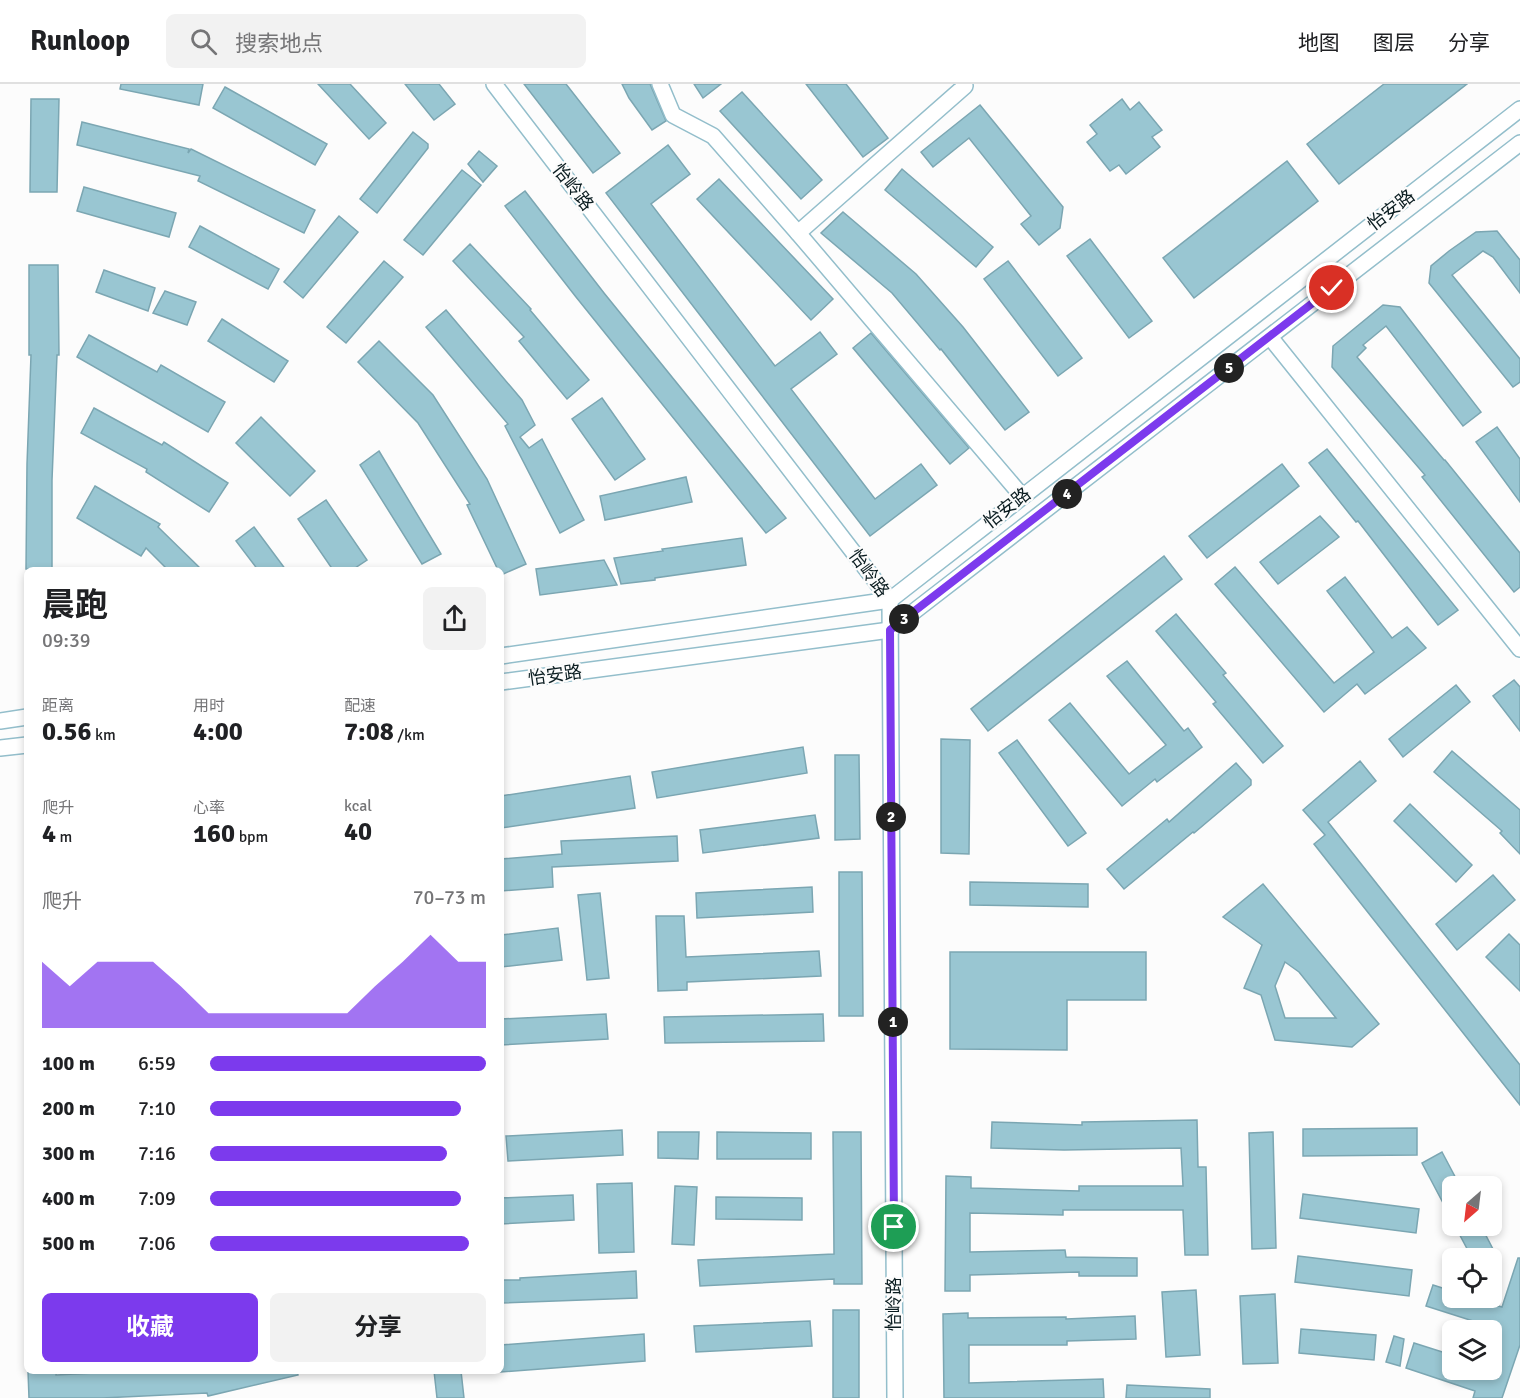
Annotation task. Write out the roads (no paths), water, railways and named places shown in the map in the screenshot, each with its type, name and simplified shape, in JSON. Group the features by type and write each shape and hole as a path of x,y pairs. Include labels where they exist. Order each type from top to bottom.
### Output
{"street":[{"name":"怡岭路","path":"494,84 890,600 895,1398"},
{"path":"660,84 673,115 713,136 1022,496"},
{"path":"798,233 965,86 963,84"},
{"name":"怡安路","path":"504,656 890,600 1520,109"},
{"name":"怡安路","path":"504,682 890,630 1520,143"},
{"path":"1269,337 1520,650"},
{"path":"0,721 24,717"},
{"path":"0,748 24,745"}]}
